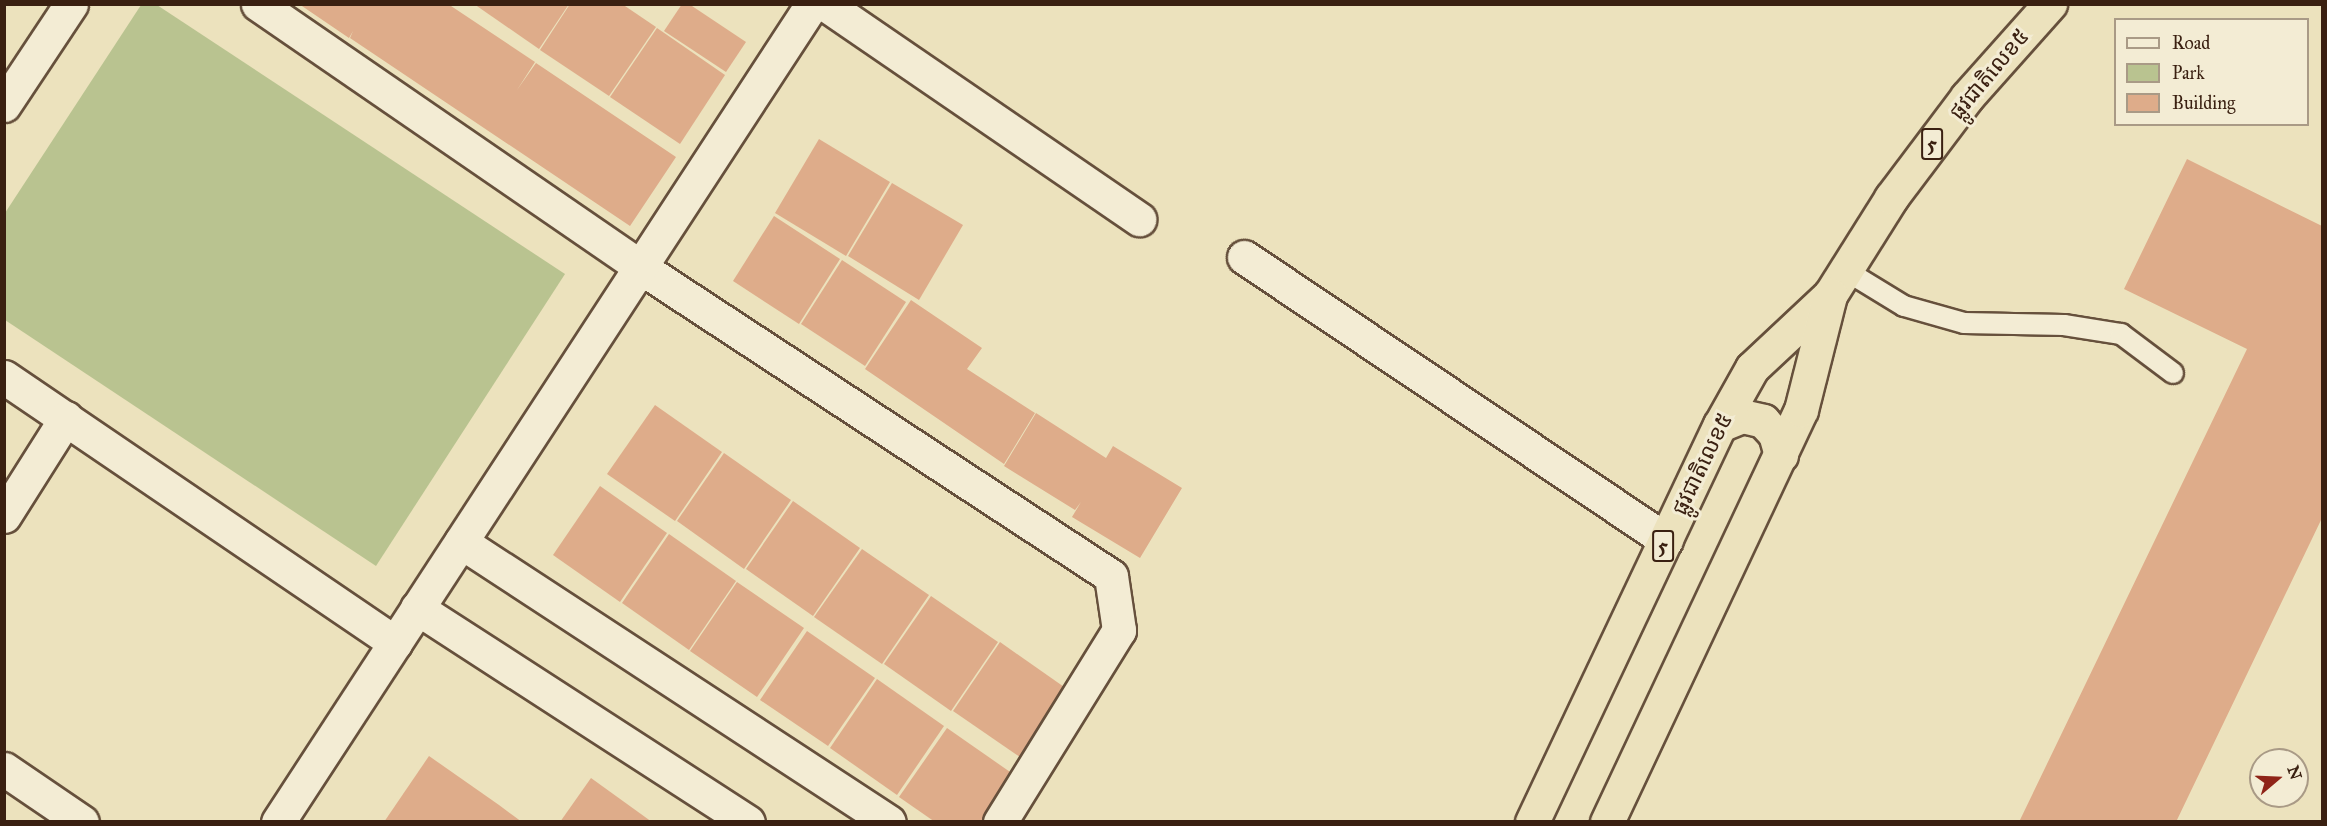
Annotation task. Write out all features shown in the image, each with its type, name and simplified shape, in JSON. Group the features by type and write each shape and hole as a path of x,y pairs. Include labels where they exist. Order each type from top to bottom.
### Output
{"highway":[{"name":"ផ្លូវជាតិលេខ៥","path":"1532,822 1720,425 1752,368 1838,283 1891,198 1967,97 2050,4"},
{"name":"ផ្លូវជាតិលេខ៥","path":"1607,822 1801,410 1838,283"},
{"path":"1720,425 1742,416 1763,421 1775,434 1781,455"}],"street":[{"path":"4,105 71,4"},
{"path":"258,4 640,267 1111,576 1119,630 1000,822"},
{"path":"278,822 812,4"},
{"path":"825,4 1139,219"},
{"path":"1245,257 1666,540"},
{"path":"4,377 395,643"},
{"path":"4,516 66,418"},
{"path":"461,542 889,822"},
{"path":"417,608 748,822"},
{"path":"4,770 82,822"}],"lane":[{"path":"1838,283 1904,306 1964,323 2064,325 2121,334 2173,373"}],"green space":[{"path":"141,5 157,5 565,274 376,566 5,320 5,213"}],"building":[{"path":"299,4 448,4 535,62 517,90 536,63 676,157 630,226 350,38 353,31 349,38"},
{"path":"474,4 569,4 539,49"},
{"path":"570,4 622,4 656,27 609,96 540,50"},
{"path":"682,4 689,4 746,42 726,72 664,31"},
{"path":"657,28 725,75 680,144 610,97"},
{"path":"819,139 890,182 846,256 775,213"},
{"path":"2187,159 2322,226 2322,518 2176,822 2019,822 2247,349 2124,289"},
{"path":"892,183 963,225 919,300 848,256"},
{"path":"774,216 840,259 799,324 733,281"},
{"path":"842,260 906,302 865,366 801,324"},
{"path":"911,300 982,348 967,369 1035,413 1004,464 865,369"},
{"path":"655,405 722,452 675,521 607,474"},
{"path":"1036,413 1106,458 1113,446 1182,488 1140,558 1072,517 1081,502 1075,510 1004,466"},
{"path":"724,453 791,500 744,569 677,521"},
{"path":"600,486 667,533 620,602 553,555"},
{"path":"793,501 860,548 813,616 746,569"},
{"path":"669,534 736,581 689,650 622,603"},
{"path":"862,549 929,595 882,664 814,617"},
{"path":"737,582 804,628 757,697 690,651"},
{"path":"931,596 998,642 951,711 884,664"},
{"path":"807,631 875,678 828,746 760,700"},
{"path":"1000,642 1067,689 1020,757 953,711"},
{"path":"877,679 944,726 897,795 830,748"},
{"path":"947,728 1013,774 981,822 935,822 899,797"},
{"path":"429,756 499,805 522,822 384,822"},
{"path":"591,778 652,822 560,822"}]}
